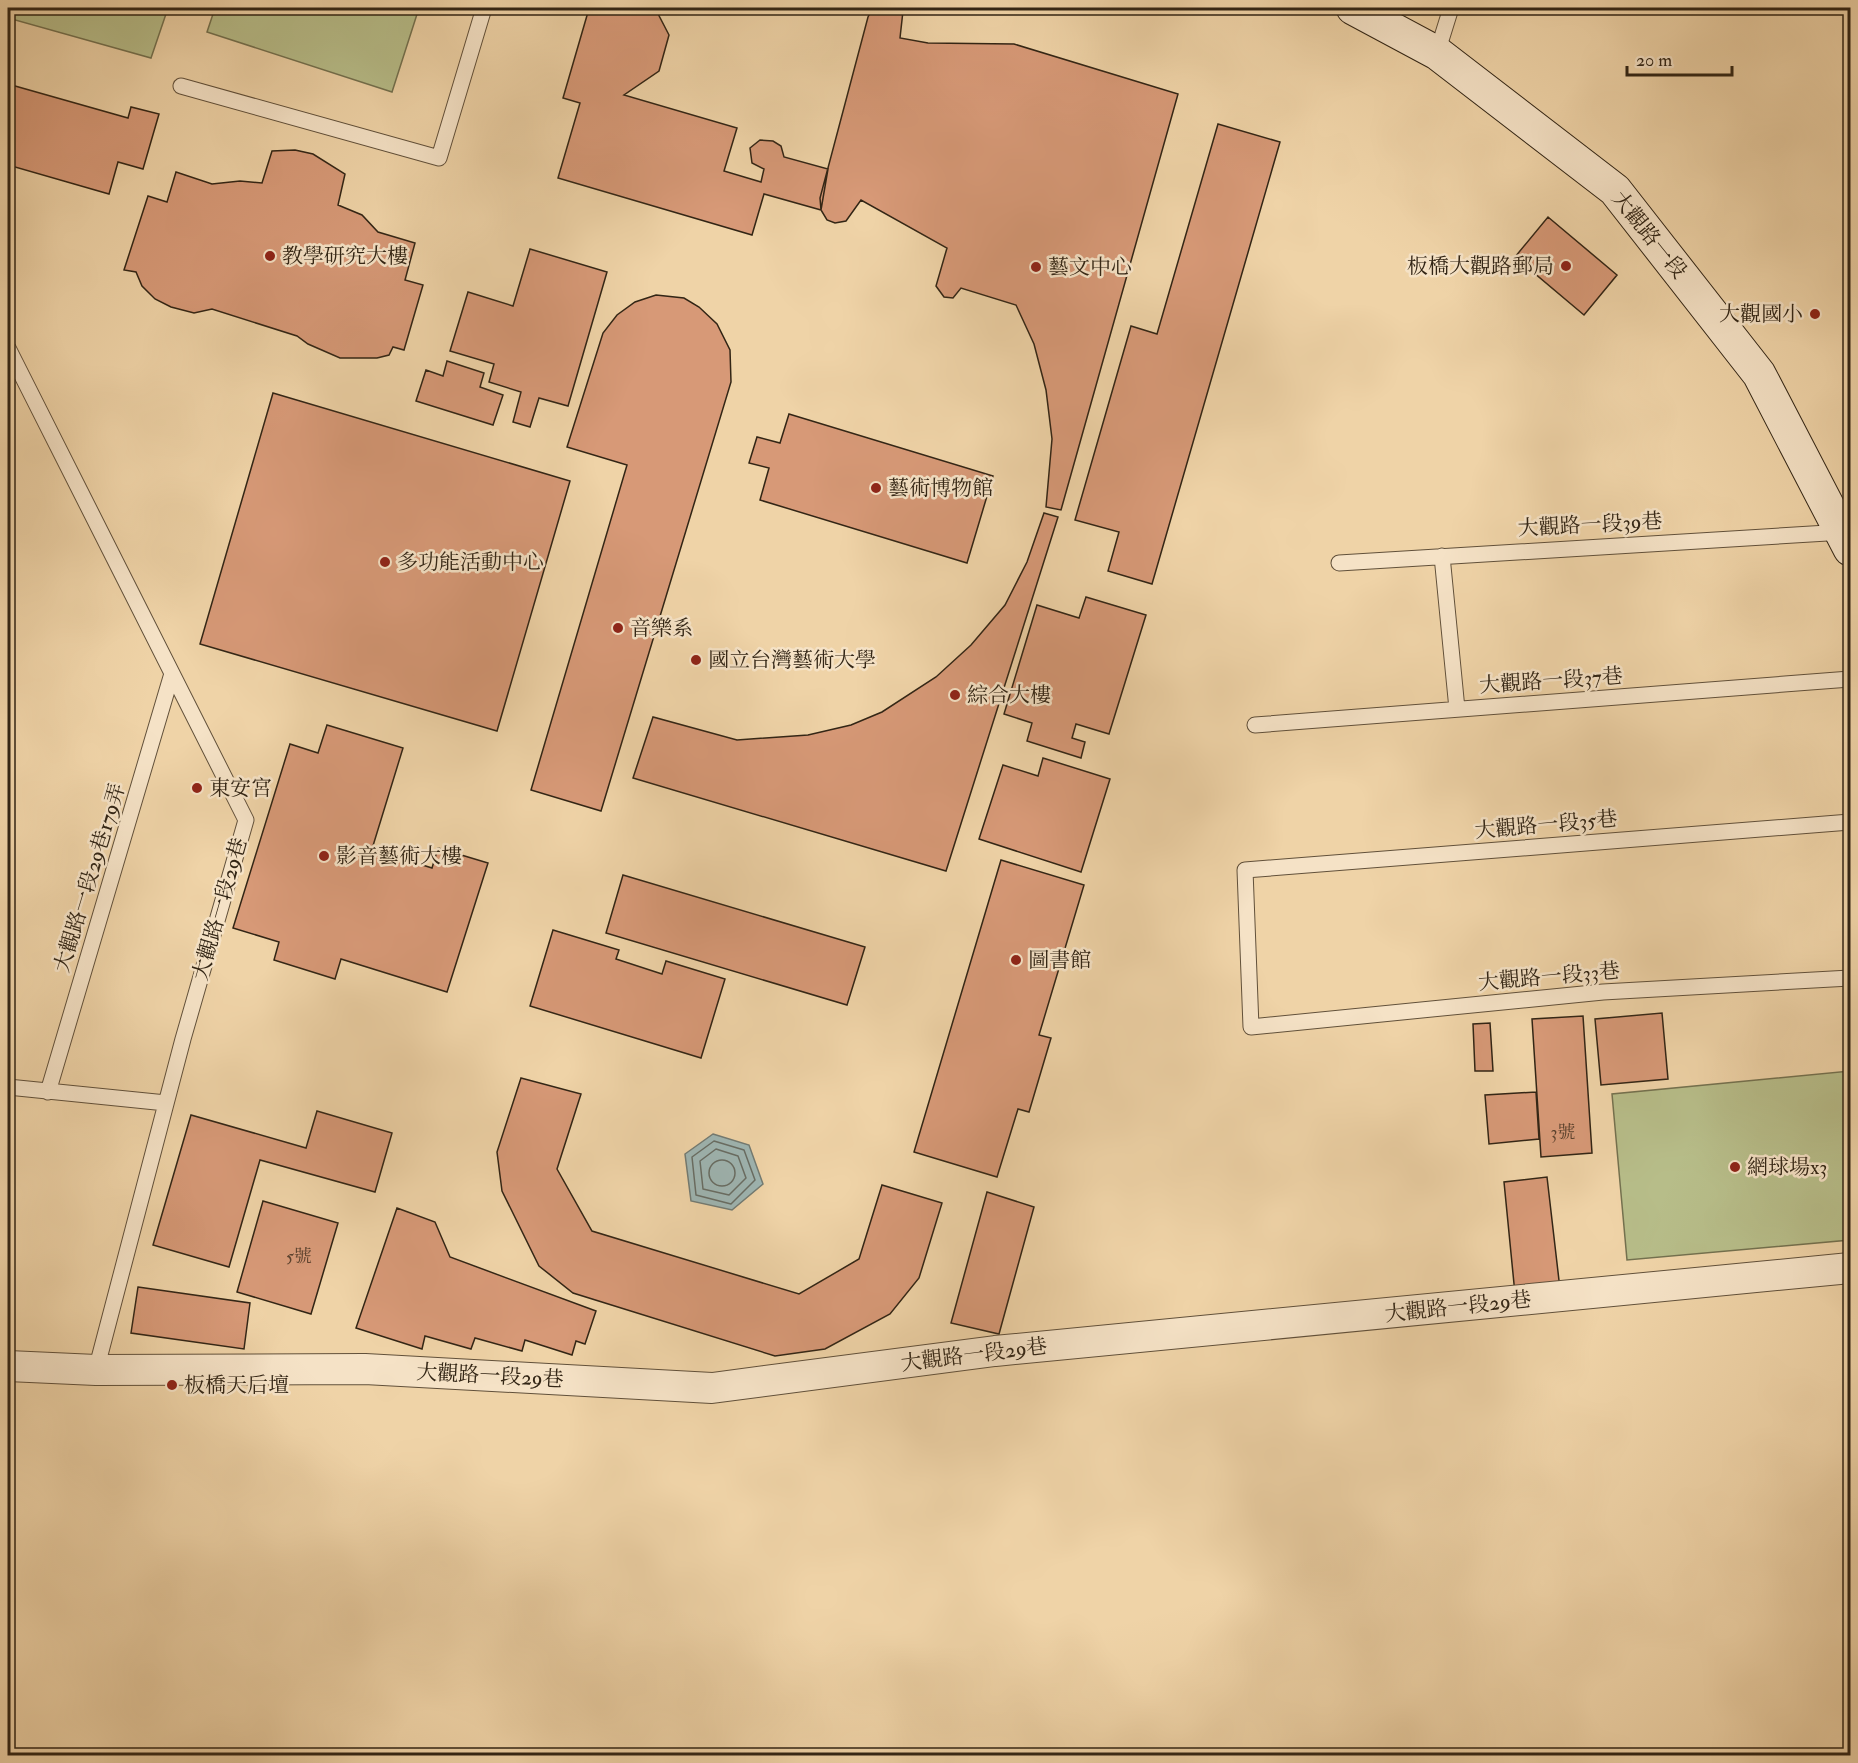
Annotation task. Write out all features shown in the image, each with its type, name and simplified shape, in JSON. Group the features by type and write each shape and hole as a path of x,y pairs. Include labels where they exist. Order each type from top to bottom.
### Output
{"main road":[{"name":"大觀路一段","path":"1353,8 1437,53 1615,190 1759,374 1847,541"}],"street":[{"name":"大觀路一段29巷","path":"8,1366 96,1370 365,1369 712,1388 995,1351 1851,1268"}],"lane":[{"path":"181,86 439,158 484,8"},
{"path":"1437,53 1451,8"},
{"name":"大觀路一段29巷","path":"8,348 171,677 246,820 166,1103 96,1370"},
{"name":"大觀路一段39巷","path":"1339,563 1442,555 1847,541"},
{"path":"1442,555 1457,709"},
{"name":"大觀路一段29巷179弄","path":"48,1092 171,677"},
{"name":"大觀路一段37巷","path":"1256,725 1851,679"},
{"name":"大觀路一段35巷","path":"1251,1027 1245,870 1851,822"},
{"name":"大觀路一段33巷","path":"1251,1027 1603,992 1851,978"},
{"path":"8,1087 166,1103"}],"green space":[{"path":"8,8 168,8 151,58 8,18"},
{"path":"215,8 419,8 392,92 207,32"},
{"name":"網球場x3","path":"1850,1071 1850,1240 1627,1260 1612,1094"}],"water":[{"path":"713,1134 749,1145 763,1184 732,1210 691,1201 685,1154"}],"building":[{"path":"593,8 655,8 669,35 659,71 624,95 737,128 724,171 761,182 764,169 752,163 750,148 760,140 773,141 781,146 784,157 828,169 821,210 764,194 752,235 558,178 580,103 563,98 588,12"},
{"name":"藝文中心","path":"873,8 894,8 903,11 900,38 928,43 1014,44 1178,94 1061,510 1046,507 1052,439 1046,390 1034,344 1016,305 961,288 953,298 944,297 936,286 947,248 861,200 846,221 835,223 827,220 821,210 820,198 868,17"},
{"path":"8,84 128,118 131,107 159,114 143,169 118,162 109,194 8,165"},
{"path":"1218,124 1280,142 1152,584 1108,571 1119,532 1075,520 1131,326 1157,334"},
{"name":"教學研究大樓","path":"295,150 313,154 345,174 338,205 362,215 378,232 415,243 405,280 423,285 404,350 393,347 389,355 377,358 340,358 308,344 297,336 212,309 194,313 171,307 155,299 142,286 136,272 124,270 148,196 167,202 176,172 212,184 240,181 262,183 272,151"},
{"name":"板橋大觀路郵局","path":"1548,217 1617,275 1584,315 1515,257"},
{"path":"530,249 607,272 568,406 539,398 530,427 513,422 521,392 489,382 494,364 450,351 468,292 513,306"},
{"name":"音樂系","path":"656,295 684,298 699,307 717,324 730,350 731,382 601,811 531,790 627,465 567,447 603,333 617,315 635,302"},
{"path":"447,361 484,373 480,387 503,395 493,425 416,401 426,370 443,376"},
{"name":"多功能活動中心","path":"273,393 570,481 497,731 200,644"},
{"name":"藝術博物館","path":"789,414 993,476 967,563 760,500 769,468 749,463 757,437 780,443"},
{"name":"綜合大樓","path":"1044,513 1058,517 946,871 633,778 653,717 737,740 808,735 851,725 882,712 936,677 971,645 1005,605 1027,562"},
{"path":"1086,597 1146,615 1109,734 1076,724 1072,738 1085,742 1081,758 1027,741 1032,723 1004,714 1037,605 1079,618"},
{"name":"影音藝術大樓","path":"327,725 403,748 372,849 432,868 438,848 488,863 447,992 341,959 335,979 274,960 279,942 233,928 290,744 318,753"},
{"path":"1043,758 1110,779 1081,872 979,839 1003,765 1038,776"},
{"name":"圖書館","path":"1001,860 1084,885 1039,1035 1051,1038 1029,1112 1018,1109 997,1177 914,1152"},
{"path":"623,875 865,947 847,1005 606,933"},
{"path":"553,930 619,950 616,959 662,974 666,961 725,979 701,1058 530,1006"},
{"path":"1662,1013 1668,1079 1601,1085 1595,1019"},
{"path":"1583,1016 1592,1153 1541,1157 1532,1019"},
{"path":"1490,1023 1493,1071 1475,1071 1473,1024"},
{"path":"521,1078 581,1094 557,1169 592,1231 799,1294 859,1259 882,1185 942,1203 919,1278 890,1314 825,1349 775,1356 573,1293 539,1266 502,1191 497,1152"},
{"path":"1536,1092 1539,1139 1489,1144 1485,1095"},
{"path":"317,1111 392,1133 375,1192 260,1160 229,1267 153,1245 191,1115 306,1148"},
{"path":"1547,1177 1560,1289 1515,1294 1504,1182"},
{"path":"987,1192 1034,1207 999,1334 951,1323"},
{"path":"263,1201 338,1223 311,1314 237,1292"},
{"path":"397,1208 435,1222 450,1257 596,1311 585,1344 576,1341 572,1355 525,1340 522,1351 475,1338 471,1349 425,1336 422,1349 356,1328"},
{"path":"138,1287 250,1303 244,1349 131,1333"}],"place":[{"name":"教學研究大樓","path":"270,256"},
{"name":"板橋大觀路郵局","path":"1566,266"},
{"name":"藝文中心","path":"1036,267"},
{"name":"大觀國小","path":"1815,314"},
{"name":"藝術博物館","path":"876,488"},
{"name":"多功能活動中心","path":"385,562"},
{"name":"音樂系","path":"618,628"},
{"name":"國立台灣藝術大學","path":"696,660"},
{"name":"綜合大樓","path":"955,695"},
{"name":"東安宮","path":"197,788"},
{"name":"影音藝術大樓","path":"324,856"},
{"name":"圖書館","path":"1016,960"},
{"name":"網球場x3","path":"1735,1167"},
{"name":"板橋天后壇","path":"172,1385"}]}
